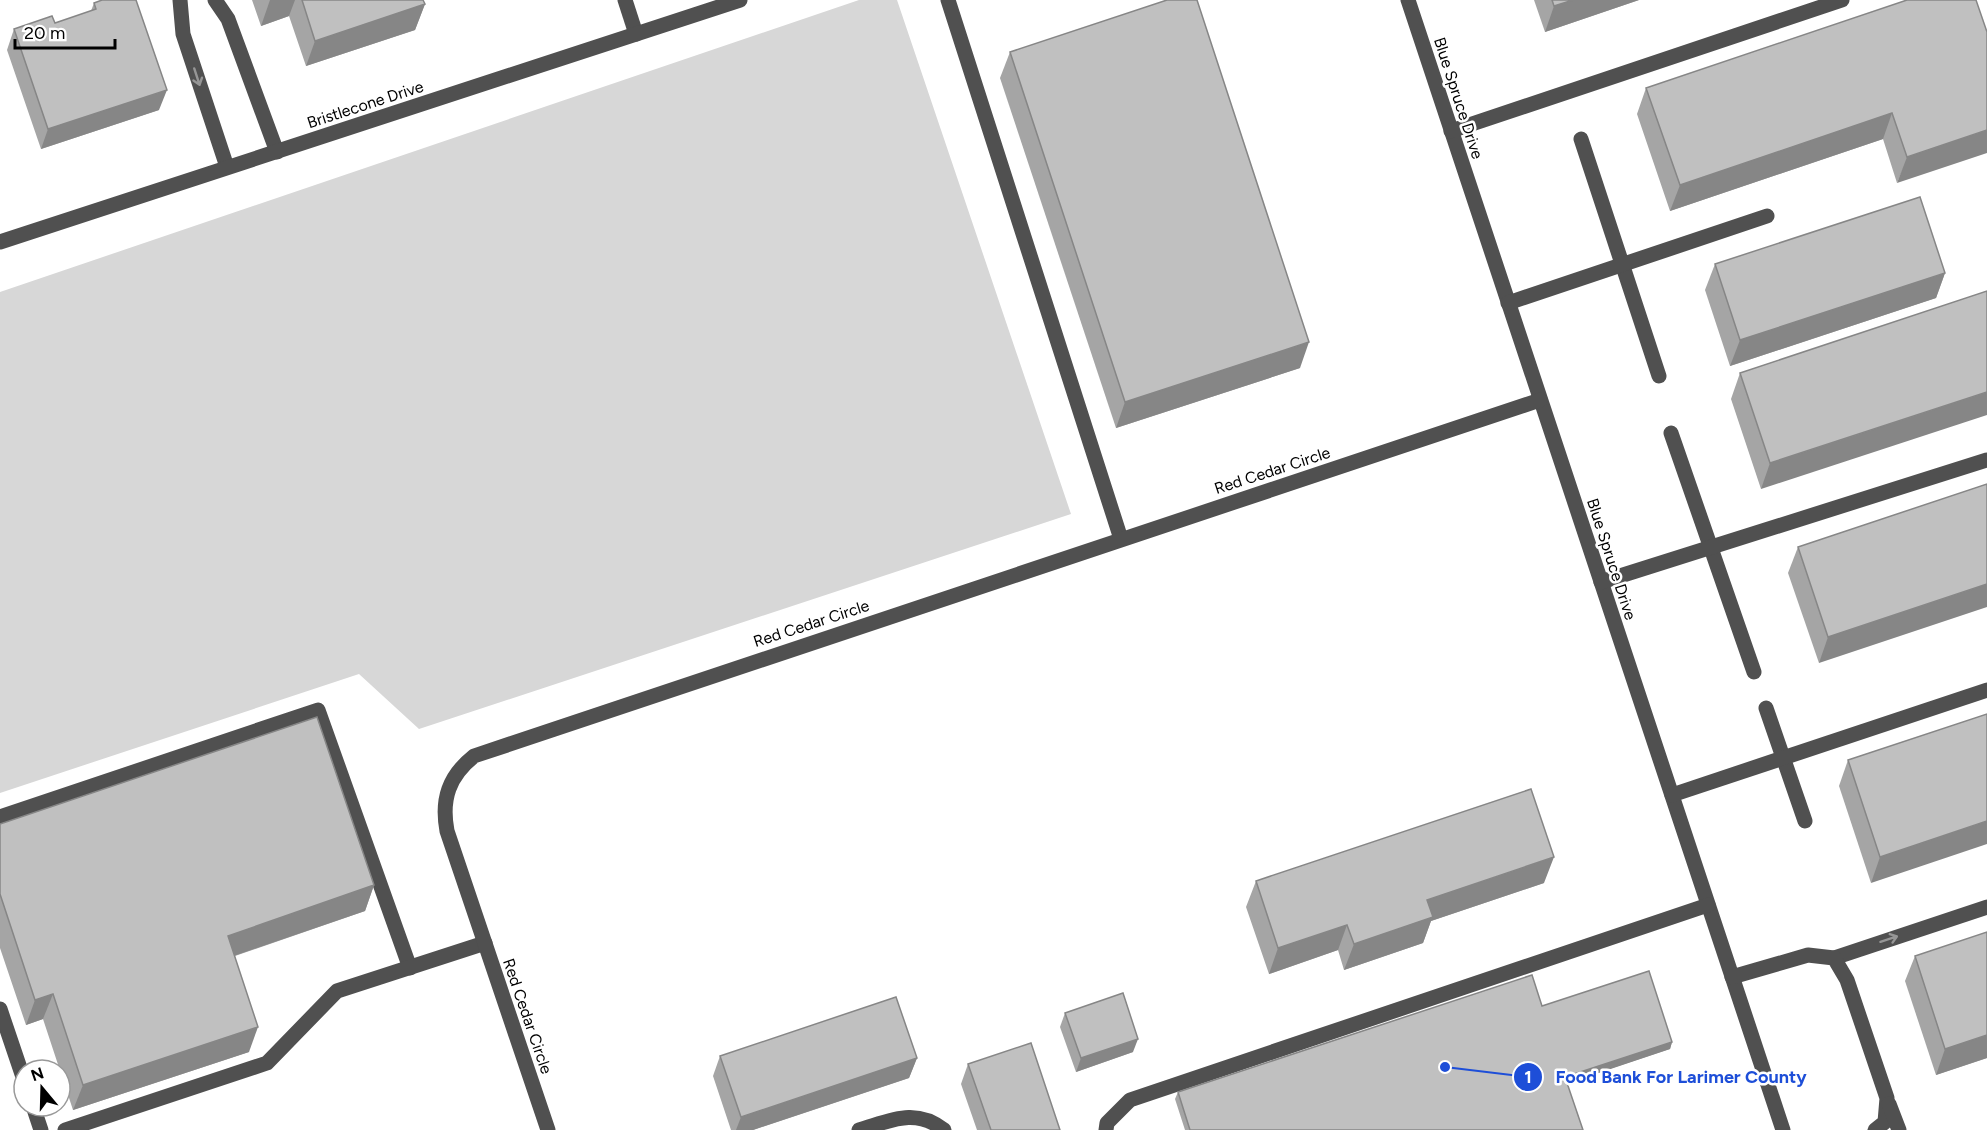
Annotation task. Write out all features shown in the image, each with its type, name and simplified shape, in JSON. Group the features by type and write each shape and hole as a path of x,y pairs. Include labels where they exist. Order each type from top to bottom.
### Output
{"street":[{"path":"180,0 183,34 227,167"},
{"path":"215,0 228,19 277,152"},
{"path":"625,0 636,34"},
{"path":"948,0 1121,539"},
{"name":"Blue Spruce Drive","path":"1408,0 1783,1130"},
{"path":"1451,131 1842,0"},
{"name":"Bristlecone Drive","path":"0,242 730,2"},
{"path":"1581,139 1659,376"},
{"path":"1508,303 1767,216"},
{"name":"Red Cedar Circle","path":"548,1130 445,817 445,802 454,776 474,756 1540,400"},
{"path":"1671,433 1754,672"},
{"path":"1601,582 1987,460"},
{"path":"1672,795 1987,690"},
{"path":"1766,708 1805,820"},
{"path":"0,817 318,710 410,968"},
{"path":"1106,1130 1107,1123 1130,1100 1708,905"},
{"path":"1732,977 1808,954 1834,958 1987,907"},
{"path":"65,1130 267,1063 337,991 485,943"},
{"path":"1834,958 1847,980 1899,1130"},
{"path":"0,1009 17,1058"},
{"path":"1875,1130 1885,1122 1887,1098"},
{"path":"859,1130 912,1116 934,1122 944,1130"}],"shaded area":[{"path":"859,0 897,0 1071,514 419,729 359,674 0,793 0,292"}],"building":[{"path":"102,0 136,0 167,90 48,129 14,29 52,16 55,23 96,9 94,3"},
{"path":"302,0 423,0 425,4 315,41"},
{"path":"1167,0 1197,0 1309,342 1125,402 1010,52"},
{"path":"1552,0 1573,0 1554,6"},
{"path":"1907,0 1976,0 1987,32 1987,130 1907,157 1892,113 1680,185 1646,88"},
{"path":"1920,197 1945,273 1740,340 1715,264"},
{"path":"1987,291 1987,392 1770,463 1740,373"},
{"path":"1987,484 1987,584 1828,637 1798,547"},
{"path":"1987,714 1987,821 1880,857 1848,760"},
{"path":"317,717 374,885 228,936 258,1027 83,1085 53,994 35,1000 0,894 0,824"},
{"path":"1531,789 1554,857 1427,900 1433,917 1354,944 1347,925 1278,948 1256,881"},
{"path":"1987,932 1987,1035 1945,1049 1915,956"},
{"path":"1649,971 1672,1042 1565,1077 1583,1130 1190,1130 1178,1092 1532,975 1542,1006"},
{"path":"1123,993 1138,1039 1081,1058 1065,1013"},
{"path":"896,997 917,1058 741,1117 720,1056"},
{"path":"1031,1043 1060,1130 991,1130 968,1064"}],"place":[{"name":"Food Bank For Larimer County","path":"1445,1067"}]}
